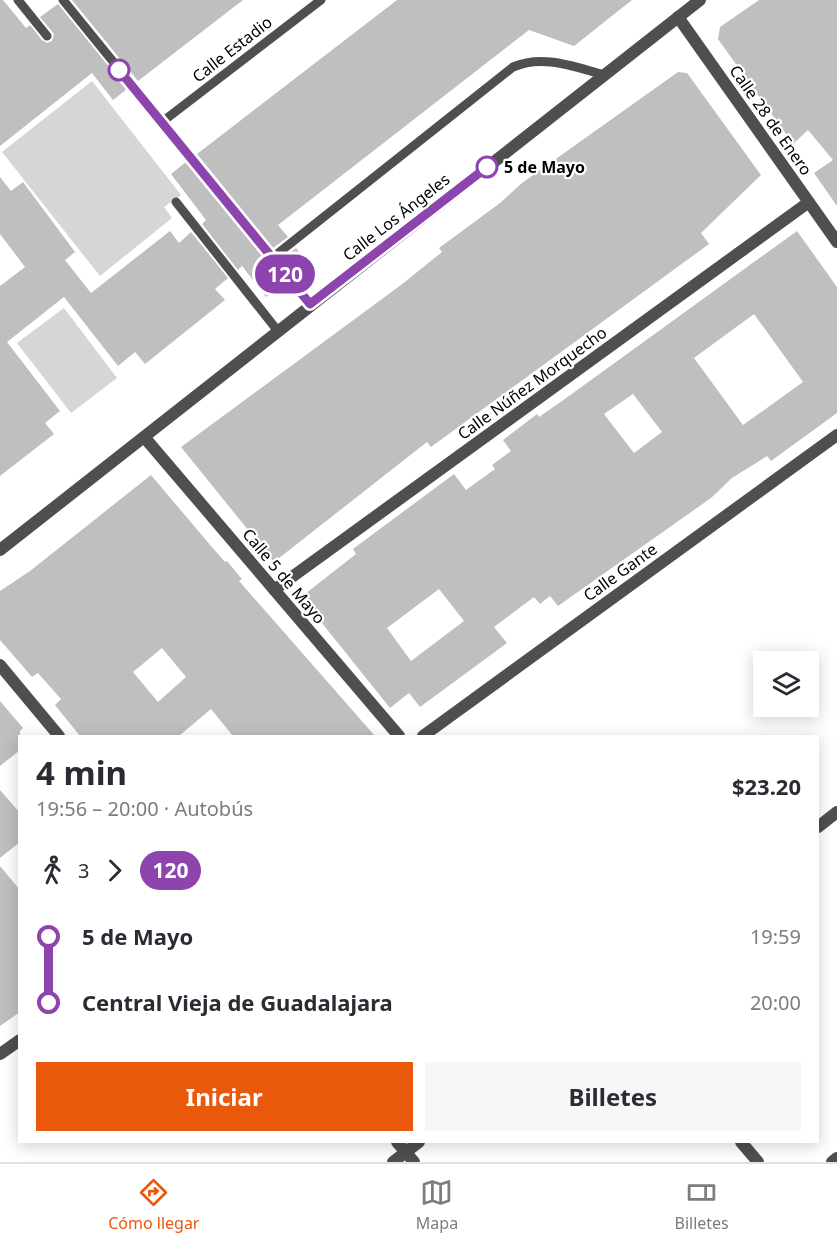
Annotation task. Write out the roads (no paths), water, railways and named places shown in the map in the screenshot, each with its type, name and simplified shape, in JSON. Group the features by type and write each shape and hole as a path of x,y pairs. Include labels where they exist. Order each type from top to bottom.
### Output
{"street":[{"name":"Calle Los Ángeles","path":"0,550 145,438 310,304 700,0"},
{"name":"Calle 28 de Enero","path":"678,17 837,242"},
{"name":"Calle Núñez Morquecho","path":"274,590 809,202"},
{"name":"Calle Gante","path":"424,735 837,435"},
{"name":"Calle 5 de Mayo","path":"145,438 398,735"},
{"path":"0,665 58,735"},
{"path":"819,826 837,812"},
{"path":"0,1054 18,1041"},
{"path":"398,1143 414,1162"},
{"path":"393,1162 418,1143"},
{"path":"742,1143 758,1162"},
{"path":"831,1162 837,1158"}],"lane":[{"path":"18,0 47,36"},
{"path":"63,0 310,304"},
{"name":"Calle Estadio","path":"162,122 321,0"},
{"path":"272,258 513,68 528,61 543,60 605,75"},
{"path":"176,202 277,330"}],"place":[{"name":"5 de Mayo","path":"487,167"}]}
